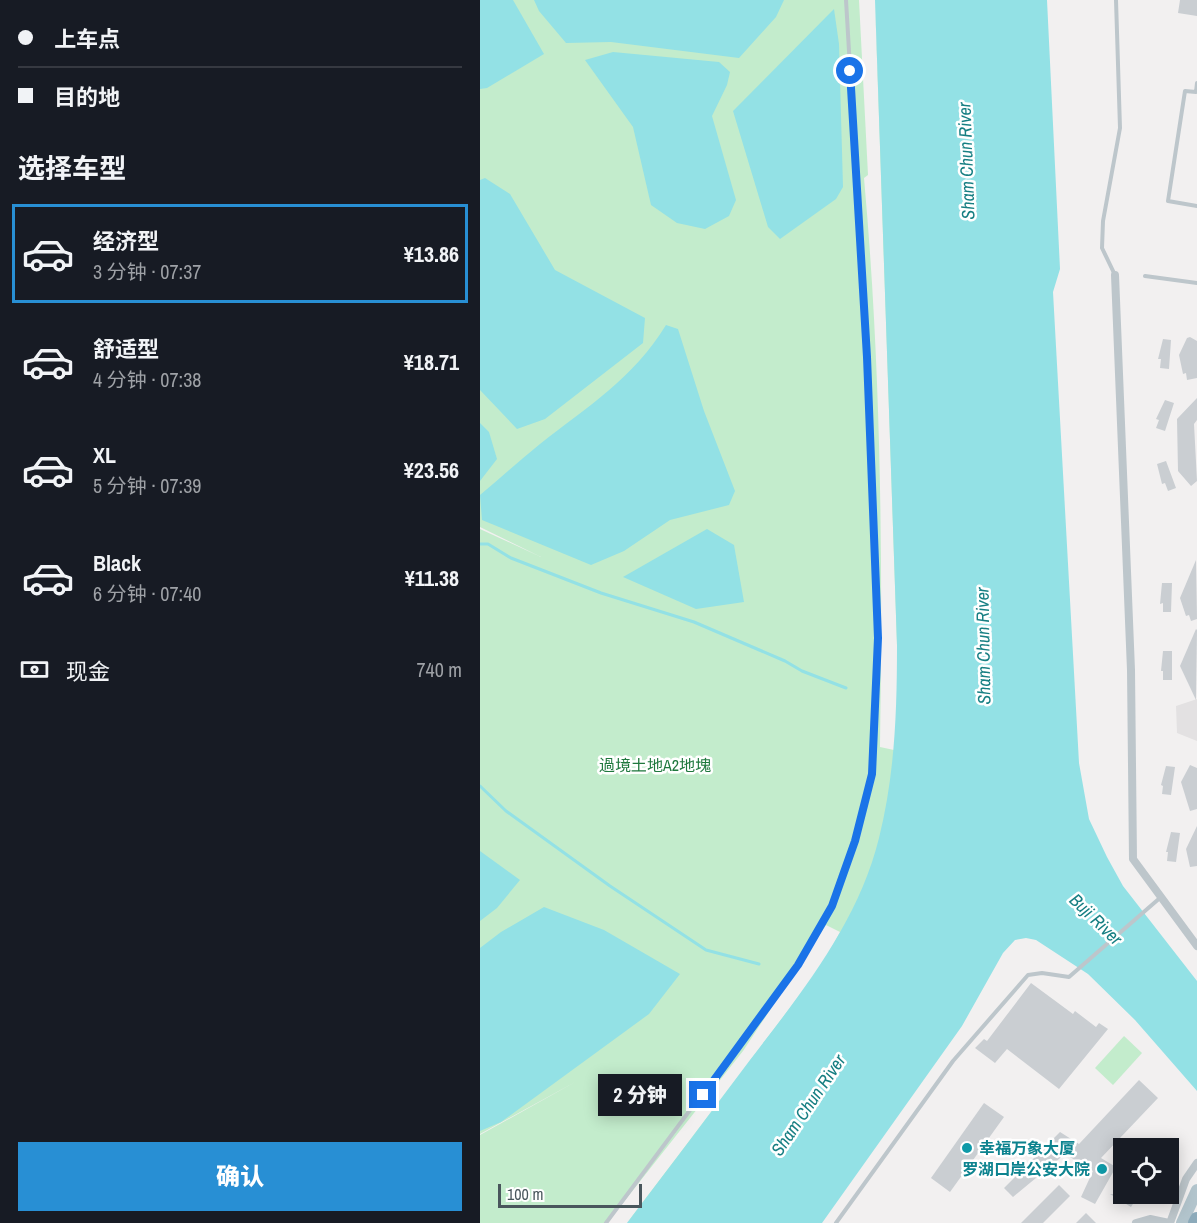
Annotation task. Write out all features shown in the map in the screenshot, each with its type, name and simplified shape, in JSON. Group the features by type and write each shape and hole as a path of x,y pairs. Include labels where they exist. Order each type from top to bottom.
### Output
{"main road":[{"path":"1187,1217 1197,1190"}],"street":[{"path":"1115,275 1131,670 1133,859 1197,946"},
{"path":"1136,1223 1150,1219 1169,1223 1187,1217 1185,1179 1197,1163"}],"lane":[{"path":"606,1223 798,965 832,906 855,841 872,774 878,638 867,357 846,0"},
{"path":"1115,275 1102,248 1103,221 1120,128 1116,0"},
{"path":"1197,83 1196,92 1185,91 1168,201 1197,206"},
{"path":"1145,276 1197,283"},
{"path":"836,1223 953,1060 1028,975 1042,973 1070,977 1161,897"}],"shaded area":[{"path":"1197,699 1197,741 1177,733 1176,706"}],"green space":[{"name":"過境土地A2地塊","path":"480,0 859,0 868,175 864,178 874,320 880,462 880,747 894,750 897,722 897,645 875,0 907,798 803,1017 627,1223 821,967 840,932 826,925 743,1051 607,1223 480,1223 480,1135 577,1081 480,1134 480,529 541,557 480,527"},
{"path":"1124,1036 1142,1053 1113,1085 1095,1068"}],"water":[{"path":"480,0 513,0 544,54 487,88 480,89"},
{"path":"534,0 784,0 776,17 739,58 611,42 566,43 539,11"},
{"path":"875,0 1047,0 1060,269 1053,292 1079,763 1089,819 1107,857 1123,886 1197,981 1197,1091 1135,1020 1088,974 1036,940 1026,938 1015,940 1003,953 962,1026 822,1223 627,1223 789,1009 843,928 870,869 889,790 894,742 897,645"},
{"path":"834,9 839,44 843,187 836,199 780,239 768,227 733,111"},
{"path":"613,52 719,62 730,72 727,85 712,116 736,200 729,216 705,229 677,223 651,205 633,127 585,60"},
{"path":"485,178 510,194 555,270 645,318 643,343 545,419 517,429 480,390 480,180"},
{"path":"666,325 678,329 704,411 735,491 729,505 670,520 624,551 591,565 482,520 480,495 532,450 609,390 639,361"},
{"path":"480,423 489,432 497,459 480,481"},
{"path":"707,529 734,545 744,602 696,609 623,577"},
{"path":"480,851 520,880 497,908 480,921"},
{"path":"544,907 604,930 680,974 649,1014 501,1122 480,1131 480,948 501,932"}],"building":[{"path":"1180,0 1197,0 1197,16 1178,13"},
{"path":"1190,337 1197,341 1197,378 1187,380 1186,373 1183,374 1179,355 1187,338"},
{"path":"1163,339 1171,340 1169,369 1160,368 1161,359 1158,359"},
{"path":"1197,398 1197,420 1194,424 1197,481 1191,486 1178,471 1177,419"},
{"path":"1165,400 1174,403 1165,431 1156,428 1159,420 1156,419"},
{"path":"1166,461 1176,488 1168,491 1165,483 1162,484 1157,464"},
{"path":"1196,560 1197,619 1191,621 1189,615 1186,616 1180,598"},
{"path":"1162,583 1172,583 1171,612 1163,612 1163,603 1160,604"},
{"path":"1197,630 1196,700 1180,666"},
{"path":"1163,651 1172,651 1172,680 1163,680 1163,671 1161,671"},
{"path":"1190,765 1197,768 1197,809 1190,811 1181,782"},
{"path":"1166,766 1175,767 1171,795 1162,794 1163,786 1161,785"},
{"path":"1197,826 1197,866 1190,867 1186,849"},
{"path":"1171,832 1180,833 1176,862 1167,861 1168,852 1166,852"},
{"path":"1031,983 1073,1014 1075,1011 1096,1027 1099,1023 1108,1029 1059,1089 1007,1049 995,1063 975,1048 984,1039 987,1041"},
{"path":"1139,1080 1158,1098 1120,1138 1113,1138 1113,1145 1101,1158 1113,1165 1113,1172 1095,1204 1081,1197 1093,1171 1065,1154 1013,1197 1004,1188 1060,1132 1079,1144"},
{"name":"幸福万象大厦","path":"984,1103 1004,1117 950,1192 931,1178"},
{"path":"1059,1185 1070,1196 1043,1223 1021,1223"},
{"path":"1086,1213 1096,1223 1076,1223"}],"waterway":[{"path":"480,544 488,544 511,558 601,593 694,622 785,661 802,671 846,688"},
{"path":"480,786 506,811 610,886 706,950 759,964"}],"place":[{"name":"幸福万象大厦","path":"967,1148"},
{"name":"罗湖口岸公安大院","path":"1102,1169"}],"route":[{"path":"703,1095 798,965 832,906 855,841 872,774 878,638 867,357 850,71"}],"water label":[{"name":"Sham Chun River","path":"966,161"},
{"name":"Sham Chun River","path":"983,646"},
{"name":"Buji River","path":"1096,919"},
{"name":"Sham Chun River","path":"808,1105"}]}
